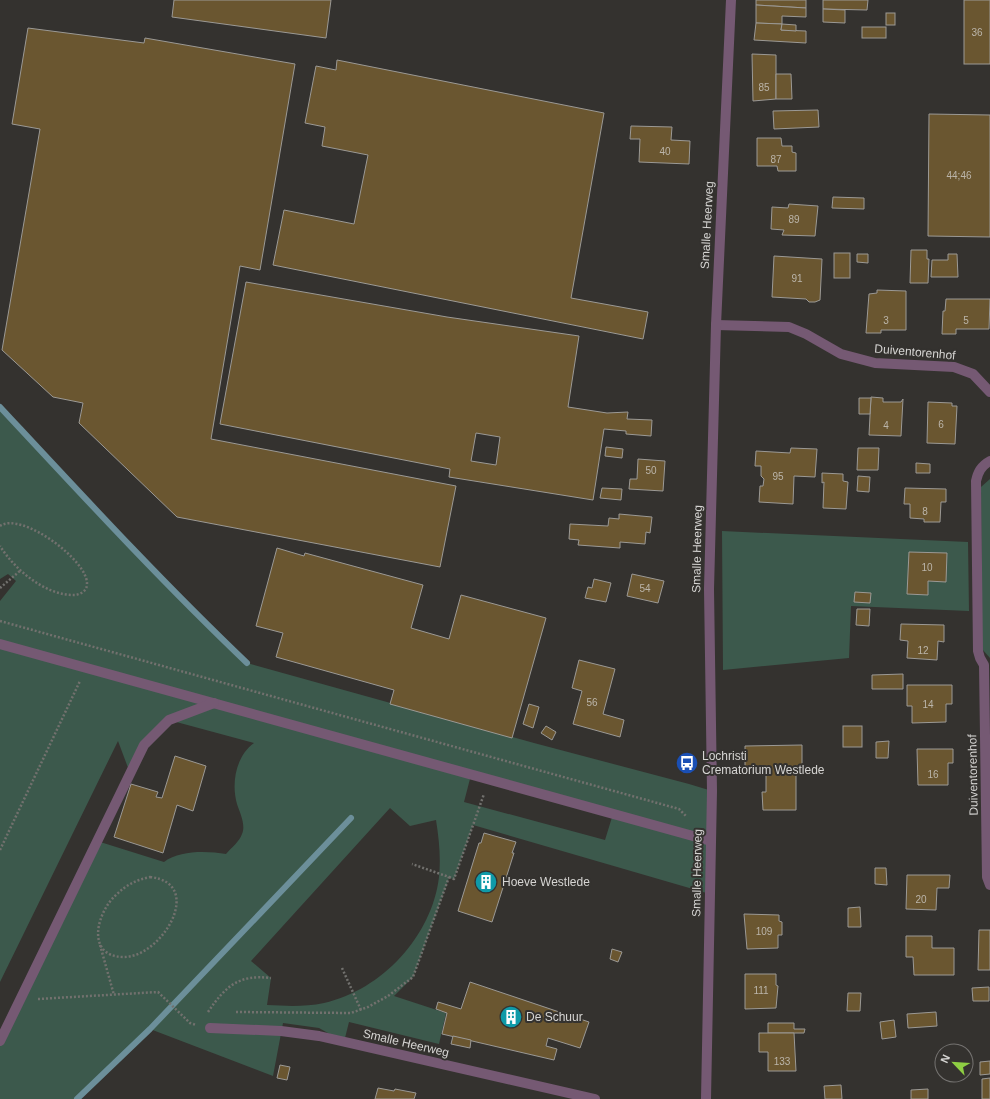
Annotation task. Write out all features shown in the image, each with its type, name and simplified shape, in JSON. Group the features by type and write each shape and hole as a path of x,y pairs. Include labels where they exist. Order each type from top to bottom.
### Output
{"street":[{"name":"Smalle Heerweg","path":"706,1099 711,841 709,589 716,325 731,0"},
{"name":"Duiventorenhof","path":"716,325 789,327 806,334 841,354 875,363 954,367 973,374 990,392"},
{"name":"Duiventorenhof","path":"990,461 982,466 976,481 978,650 980,658 987,667 987,877 990,885"},
{"path":"0,644 711,841"},
{"path":"0,1042 144,746 169,720 214,703"},
{"name":"Smalle Heerweg","path":"210,1028 281,1031 319,1036 595,1099"}],"path":[{"path":"0,526 3,524 13,523 26,526 54,542 77,563 84,574 87,584 85,591 80,594 70,595 43,586 21,570 5,555 0,546"},
{"path":"0,588 21,570"},
{"path":"0,621 679,809 690,820"},
{"path":"0,850 86,668"},
{"path":"412,864 454,879 489,780"},
{"path":"99,943 105,951 113,956 124,957 137,955 160,939 169,927 177,902 175,892 170,883 161,878 150,877 138,880 115,896 106,907 100,920 98,932 99,943 114,995"},
{"path":"230,1012 351,1013 361,1010 388,996 413,976 449,877"},
{"path":"342,968 361,1010"},
{"path":"215,1012 207,1012 230,985 255,976 271,978"},
{"path":"20,1000 158,992 190,1023 210,1028"}],"green space":[{"path":"0,407 114,530 201,619 247,663 712,791 710,894 473,825 454,879 449,878 413,977 394,996 446,1013 439,1044 349,1022 344,1042 319,1028 283,1023 273,1076 150,1029 77,1099 0,1099 0,1041 97,841 164,862 170,858 186,853 211,852 226,854 241,837 243,830 242,819 235,796 236,770 243,755 254,743 169,720 144,745 130,773 118,741 0,982 0,601 16,581 8,574 0,579","holes":["471,775 613,814 605,840 464,802","390,808 410,826 436,820 440,863 439,877 434,899 426,920 415,939 401,957 384,973 365,986 345,996 324,1003 310,1005 267,1005 271,978 251,961"]},
{"path":"990,479 990,658 982,649 981,487"},
{"path":"722,531 968,542 969,611 851,606 849,658 723,670"}],"building":[{"path":"174,0 331,0 326,38 172,17"},
{"path":"756,0 806,0 806,8 756,5"},
{"path":"823,0 868,0 867,10 823,9"},
{"path":"964,0 990,0 990,64 964,64"},
{"path":"756,5 806,8 806,17 782,16 782,24 756,23"},
{"path":"823,9 845,10 845,23 823,22"},
{"path":"886,13 895,13 895,25 886,25"},
{"path":"756,23 782,24 781,30 806,31 806,43 754,40"},
{"path":"782,24 796,25 796,31 781,30"},
{"path":"862,27 886,27 886,38 862,38"},
{"path":"28,28 144,43 145,38 295,64 260,270 240,266 211,439 456,486 440,567 177,517 79,423 83,403 53,397 2,350 40,129 12,124"},
{"path":"752,54 776,55 776,99 753,101"},
{"path":"337,60 604,113 571,298 648,312 643,339 273,265 284,210 354,224 368,155 322,146 325,127 305,123 316,66 336,70"},
{"path":"776,74 791,74 792,99 776,99"},
{"path":"818,110 819,127 774,129 773,111"},
{"path":"929,114 990,115 990,237 928,236"},
{"path":"631,126 672,127 671,140 690,141 689,164 639,162 640,139 630,139"},
{"path":"757,138 781,138 782,146 792,146 792,152 796,153 796,171 778,171 777,166 757,166"},
{"path":"833,197 864,198 864,209 832,208"},
{"path":"789,204 818,206 815,236 782,235 784,230 771,229 772,207 788,208"},
{"path":"911,250 927,250 927,259 929,259 928,283 910,283"},
{"path":"834,253 850,253 850,278 834,278"},
{"path":"857,254 868,254 868,263 857,262"},
{"path":"948,254 957,254 958,277 931,277 932,260 948,260"},
{"path":"774,256 822,259 820,300 809,302 806,299 772,297"},
{"path":"246,282 447,317 579,336 568,407 607,413 628,412 627,419 652,420 651,436 626,434 626,431 604,429 593,500 449,477 450,469 220,424","holes":["476,433 500,437 496,465 471,461"]},
{"path":"877,290 906,291 906,330 881,330 881,333 866,333 869,294 877,293"},
{"path":"946,299 990,299 989,329 956,329 956,334 942,334 943,311 945,311"},
{"path":"871,397 883,398 883,402 901,402 903,399 901,436 869,435"},
{"path":"859,398 871,398 870,414 859,414"},
{"path":"928,402 952,403 952,406 957,406 955,444 927,443"},
{"path":"606,447 623,449 622,458 605,456"},
{"path":"791,448 817,449 815,477 794,476 793,504 759,502 760,486 763,486 764,479 761,476 761,466 755,466 756,451 790,453"},
{"path":"858,448 879,448 878,470 857,470"},
{"path":"638,459 665,461 663,491 629,489 630,479 637,479"},
{"path":"916,463 930,464 930,473 916,473"},
{"path":"822,473 843,474 843,481 848,482 846,509 823,508 824,482 822,483"},
{"path":"858,476 870,477 869,492 857,491"},
{"path":"602,488 622,489 621,500 600,498"},
{"path":"905,488 946,489 946,502 941,502 940,522 924,522 924,519 910,518 910,504 904,504"},
{"path":"619,514 652,517 650,533 646,532 645,544 620,542 620,548 578,545 579,540 569,539 570,524 608,526 609,518 619,519"},
{"path":"277,548 304,556 305,553 423,585 411,628 449,639 461,595 546,618 512,738 390,704 394,690 276,657 283,633 256,626"},
{"path":"909,552 947,553 946,582 928,581 928,595 907,594"},
{"path":"632,574 664,581 658,603 627,596"},
{"path":"594,579 611,583 606,602 585,598 588,587 592,588"},
{"path":"855,592 871,593 870,603 854,602"},
{"path":"857,609 870,609 869,626 856,625"},
{"path":"901,624 944,625 944,642 938,641 937,660 907,658 908,641 900,640"},
{"path":"579,660 615,669 603,714 624,720 620,737 573,724 582,691 572,688"},
{"path":"903,674 903,689 872,689 872,675"},
{"path":"907,685 952,685 952,704 946,704 946,722 912,723 912,706 907,706"},
{"path":"529,704 539,707 533,728 523,724"},
{"path":"546,726 556,732 552,740 541,733"},
{"path":"843,726 862,726 862,747 843,747"},
{"path":"889,741 888,758 876,758 876,742"},
{"path":"802,745 802,767 796,766 796,810 763,810 762,792 766,792 766,770 745,770 745,746"},
{"path":"917,749 953,749 953,763 948,763 948,785 918,785"},
{"path":"175,756 206,766 193,811 177,805 163,853 114,837 131,784 158,792 156,797 162,798"},
{"name":"Hoeve Westlede","path":"484,833 516,842 512,853 514,853 492,922 458,911 479,843 481,843"},
{"path":"875,868 886,868 887,885 875,884"},
{"path":"907,875 950,875 949,888 937,888 936,910 906,909"},
{"path":"860,907 861,927 848,927 848,908"},
{"path":"744,914 779,915 779,921 782,922 782,935 778,935 778,948 747,949"},
{"path":"979,930 990,930 990,970 978,970"},
{"path":"906,936 932,936 932,948 954,948 954,975 914,975 913,957 906,957"},
{"path":"612,949 622,952 618,962 610,959"},
{"path":"745,974 776,974 776,985 778,986 776,1008 745,1009"},
{"name":"De Schuur","path":"470,982 589,1022 580,1048 548,1038 546,1046 557,1049 554,1060 442,1034 447,1013 436,1009 438,1002 461,1009"},
{"path":"989,987 989,1001 973,1001 972,988"},
{"path":"848,993 861,993 860,1011 847,1011"},
{"path":"936,1012 937,1026 908,1028 907,1014"},
{"path":"894,1020 896,1037 882,1039 880,1022"},
{"path":"768,1023 794,1023 794,1029 805,1029 804,1033 768,1033"},
{"path":"759,1033 794,1033 796,1071 768,1071 768,1052 759,1052"},
{"path":"453,1036 471,1040 470,1048 451,1044"},
{"path":"990,1061 990,1074 980,1075 980,1062"},
{"path":"280,1065 290,1067 287,1080 277,1078"},
{"path":"990,1078 990,1099 982,1099 982,1079"},
{"path":"841,1085 842,1099 825,1099 824,1086"},
{"path":"378,1088 394,1091 395,1089 416,1093 414,1099 375,1099"},
{"path":"928,1089 928,1099 911,1099 911,1090"}],"waterway":[{"path":"0,407 152,569 247,663"},
{"path":"77,1099 150,1029 351,818"}],"place":[{"name":"Lochristi Crematorium Westlede","path":"687,763"},
{"name":"Hoeve Westlede","path":"486,882"},
{"name":"De Schuur","path":"511,1017"}]}
